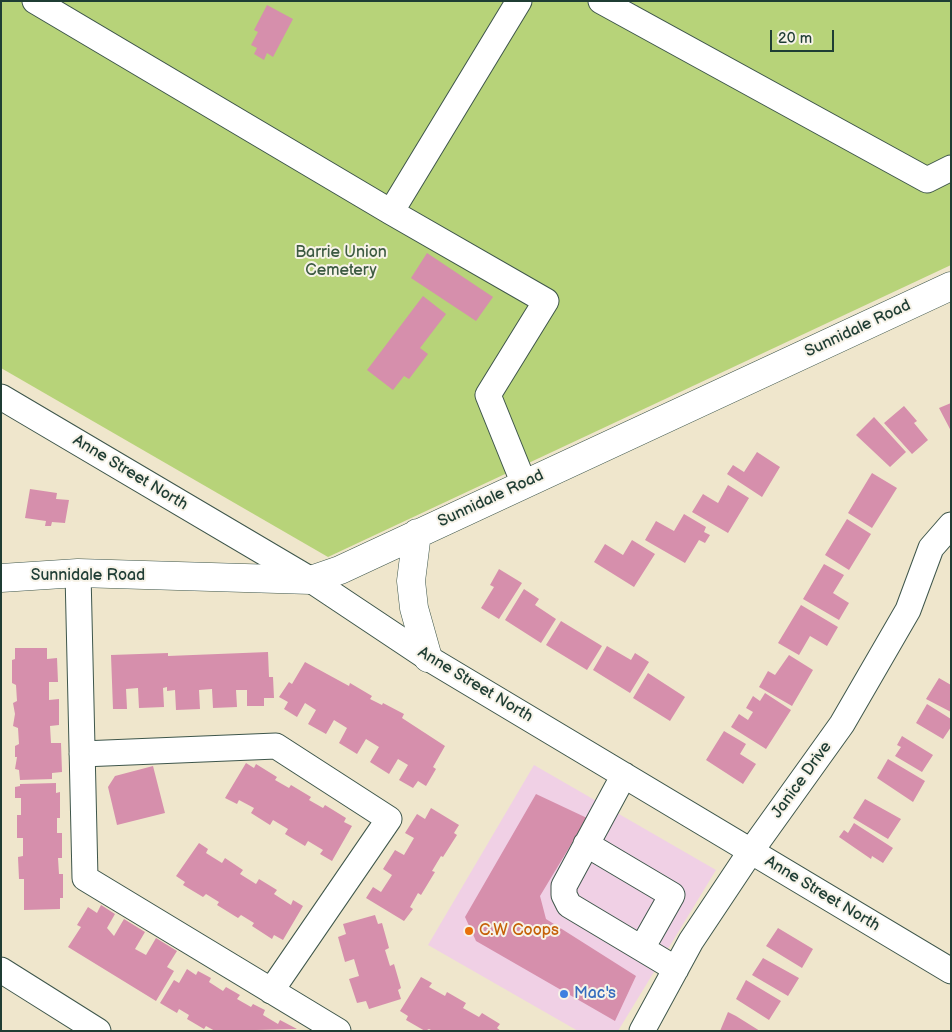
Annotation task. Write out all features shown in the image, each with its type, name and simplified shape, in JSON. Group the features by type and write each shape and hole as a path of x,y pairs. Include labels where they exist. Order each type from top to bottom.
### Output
{"main road":[{"name":"Sunnidale Road","path":"1,578 78,573 312,580 340,570 951,286"},
{"path":"417,533 411,581 414,608 428,658"}],"street":[{"path":"35,1 391,212 546,301 488,395 524,484"},
{"path":"391,212 518,1"},
{"path":"601,1 927,180 951,168"},
{"name":"Anne Street North","path":"1,397 312,580 428,658 951,971"},
{"name":"Janice Drive","path":"642,1031 692,941 751,851 842,724 908,610 931,548 951,525"},
{"path":"78,573 85,878 338,1031"},
{"path":"82,754 276,746 389,819 271,991"},
{"path":"624,775 564,886 564,895 569,905 676,969"},
{"path":"586,844 672,895 642,948"},
{"path":"1,970 98,1031"}],"shaded area":[{"path":"534,765 716,870 618,1031 578,1031 428,945"}],"green space":[{"name":"Barrie Union Cemetery","path":"1,1 951,1 951,265 328,557 1,368"}],"building":[{"path":"267,5 293,19 273,57 267,53 264,60 254,54 257,48 251,45 258,32 254,30"},
{"path":"427,253 493,297 476,321 411,278"},
{"path":"423,296 446,314 420,348 428,354 409,379 404,376 393,390 367,370"},
{"path":"951,403 951,431 939,408"},
{"path":"904,406 917,421 914,423 928,440 912,454 884,423"},
{"path":"874,417 906,452 890,467 856,435"},
{"path":"757,452 780,467 762,497 727,474 733,465 744,472"},
{"path":"872,473 897,488 872,528 848,513"},
{"path":"728,485 749,498 728,533 692,512 703,494 718,503"},
{"path":"30,489 57,493 56,499 69,500 65,523 52,522 51,526 45,526 46,521 25,518"},
{"path":"684,514 706,527 704,532 710,535 705,543 699,540 685,563 645,540 656,521 674,531"},
{"path":"847,519 871,534 849,570 825,555"},
{"path":"632,540 655,554 634,587 594,562 605,544 623,555"},
{"path":"824,564 844,575 833,593 849,603 839,620 803,599"},
{"path":"499,569 522,583 499,619 481,608 494,587 490,585"},
{"path":"524,589 539,599 535,605 556,619 541,643 505,620"},
{"path":"801,605 838,627 827,646 810,636 799,655 778,643"},
{"path":"561,621 602,646 587,670 546,645"},
{"path":"607,646 631,660 635,653 649,662 630,693 593,670"},
{"path":"15,648 47,648 47,659 57,658 58,682 49,682 49,700 59,699 59,725 50,726 51,743 61,743 62,772 52,773 52,779 20,780 19,770 15,769 17,757 15,757 15,746 19,744 18,728 13,726 15,714 13,703 17,701 16,685 12,683 12,660 15,659"},
{"path":"268,652 269,677 273,677 274,698 264,698 264,706 247,706 247,690 236,690 237,707 213,708 212,689 199,690 200,709 176,710 175,690 167,691 167,687 163,688 164,707 139,708 138,688 126,689 127,709 113,709 111,655 168,653 168,656"},
{"path":"789,655 813,670 792,706 759,687 768,671 775,675"},
{"path":"305,662 349,686 350,683 372,696 370,699 382,705 383,703 404,714 402,718 445,746 433,767 436,769 426,786 418,781 413,788 399,780 408,765 398,759 389,774 370,762 379,747 366,739 357,754 339,743 347,728 334,720 326,734 308,724 316,710 305,703 297,717 284,709 288,702 279,697 289,682 292,684"},
{"path":"648,673 685,697 670,721 633,698"},
{"path":"939,678 951,685 951,712 926,699"},
{"path":"765,693 791,710 766,749 731,727 739,714 748,720 753,712 746,708 753,696 760,701"},
{"path":"927,704 951,719 951,727 943,739 916,723"},
{"path":"724,731 746,744 740,754 756,764 743,784 706,760"},
{"path":"902,736 933,755 922,772 895,756 901,747 897,745"},
{"path":"888,759 925,781 913,802 877,778"},
{"path":"246,763 254,768 256,764 277,777 275,780 289,788 291,785 311,797 309,800 323,808 325,805 346,818 344,822 352,826 332,861 320,854 323,850 308,841 305,846 285,834 288,829 273,820 270,825 251,813 254,808 239,800 237,804 225,798"},
{"path":"153,766 165,813 117,825 108,787 115,776"},
{"path":"56,783 56,793 60,792 60,818 57,818 57,833 62,833 62,858 58,858 59,874 63,874 63,898 60,898 60,909 24,910 24,879 19,879 18,857 23,856 23,838 17,838 17,815 21,815 21,798 15,798 15,787 20,786 20,784"},
{"path":"536,794 587,818 540,896 546,919 636,976 615,1021 476,941 465,917"},
{"path":"865,799 901,819 888,839 853,818"},
{"path":"431,808 459,825 454,833 457,835 432,871 435,872 421,895 418,893 410,907 413,909 404,921 366,898 373,887 381,892 392,875 383,869 395,850 404,855 414,838 405,833 417,814 425,819"},
{"path":"854,823 893,848 883,863 872,856 871,859 839,837 844,830 848,833"},
{"path":"199,843 208,849 206,853 222,863 225,858 243,870 240,874 256,884 259,879 277,890 274,894 291,905 293,900 303,906 283,940 274,935 272,939 252,926 254,923 241,915 238,918 217,905 219,902 206,894 203,897 183,885 185,882 176,876"},
{"path":"101,905 115,914 107,928 114,936 124,919 145,932 135,949 146,955 156,938 177,951 167,967 174,971 156,1001 68,947 81,927 77,925 88,907 97,913"},
{"path":"375,915 378,924 382,923 389,948 385,950 390,966 394,964 401,988 398,990 401,999 369,1009 366,1001 357,1003 349,979 359,976 354,959 345,962 338,937 346,934 343,924"},
{"path":"778,928 813,949 802,968 766,946"},
{"path":"763,958 799,978 788,996 752,975"},
{"path":"187,969 196,975 198,971 211,978 209,982 223,991 226,987 240,995 237,999 251,1007 253,1004 265,1010 263,1015 278,1024 280,1020 297,1029 215,1031 206,1026 204,1029 187,1019 189,1015 179,1009 177,1013 160,1003 174,980 179,983"},
{"path":"421,977 432,983 429,987 445,996 447,992 466,1003 463,1008 479,1017 482,1013 500,1024 497,1028 501,1031 433,1031 429,1029 425,1031 406,1020 408,1016 400,1011"},
{"path":"746,980 781,1001 769,1020 736,999"},
{"path":"728,1012 736,1016 760,1031 720,1031"}],"place":[{"name":"C.W Coops","path":"469,931"},
{"name":"Mac's","path":"564,994"}]}
